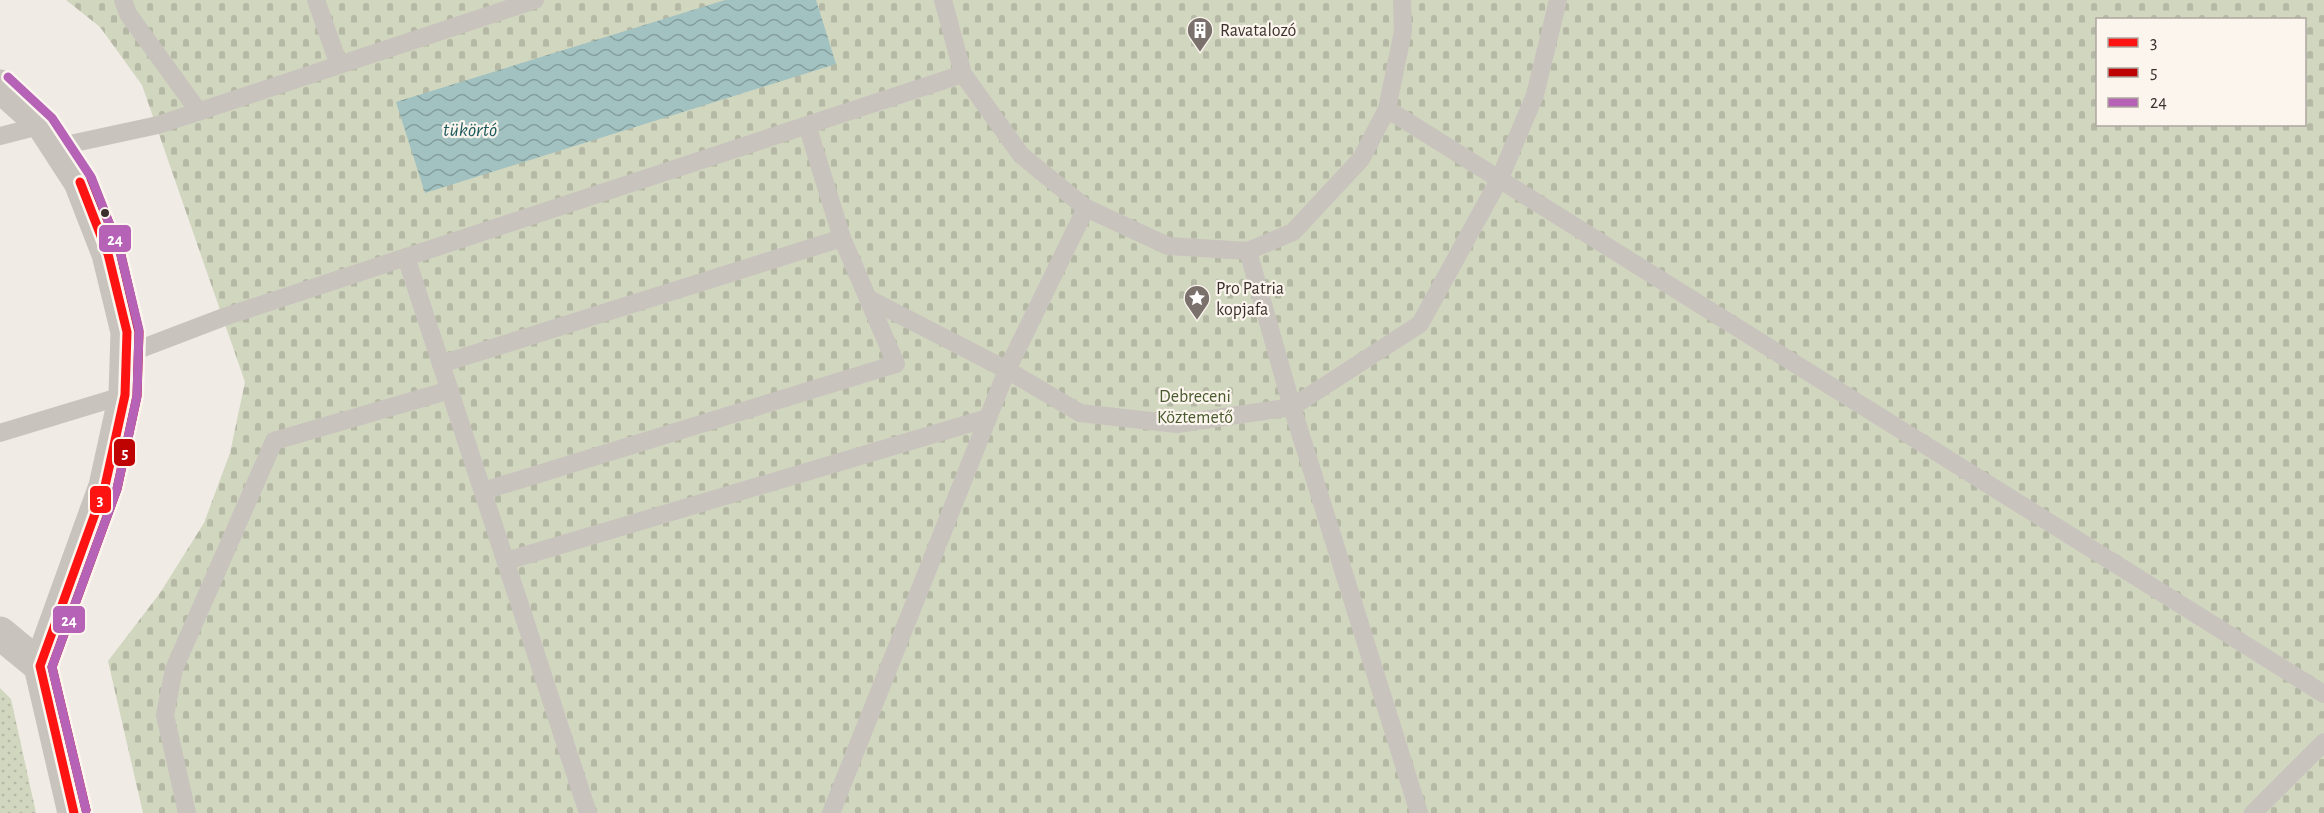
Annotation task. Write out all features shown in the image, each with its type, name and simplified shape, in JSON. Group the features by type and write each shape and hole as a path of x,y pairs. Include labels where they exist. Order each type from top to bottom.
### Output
{"street":[{"path":"0,86 50,136 80,182 108,254 128,332 125,395 105,486 40,666 74,813"},
{"path":"0,633 40,666"}],"lane":[{"path":"123,0 128,14 199,112"},
{"path":"316,0 339,65"},
{"path":"0,136 50,136 158,125 535,0"},
{"path":"943,0 963,74 1021,155 1086,207 1168,246 1248,252 1293,232 1361,159 1387,109 1403,31 1402,0"},
{"path":"869,299 1007,370 1080,413 1177,424 1293,407 1420,324 1500,178 1535,95 1558,0"},
{"path":"127,354 224,317 963,74"},
{"path":"1387,109 2324,694"},
{"path":"483,491 896,364 842,238 807,125"},
{"path":"831,813 1007,370 1086,207"},
{"path":"441,364 842,238"},
{"path":"1248,252 1293,407 1419,813"},
{"path":"406,257 588,813"},
{"path":"187,813 165,715 174,669 274,441 450,390"},
{"path":"0,433 125,395"},
{"path":"507,561 988,418"},
{"path":"2253,813 2324,742"}],"green space":[{"name":"Debreceni Köztemető","path":"66,0 2324,0 2324,813 143,813 108,661 160,593 204,523 230,453 245,382 142,85 100,27"},
{"path":"0,688 11,699 36,813 0,813"}],"water":[{"name":"tükörtó","path":"725,0 816,0 836,64 425,193 396,102"}],"transit line":[{"name":"24","path":"8,77 52,118 91,177 120,251 139,330 137,396 117,489 52,667 86,810"},
{"name":"5","path":"86,810 52,667 117,489 137,396 139,332 120,251 91,178"},
{"name":"3","path":"74,813 40,666 105,486 125,395 127,332 108,254 80,182"}],"place":[{"name":"Ravatalozó","path":"1200,53"},
{"name":"Pro Patria kopjafa","path":"1197,321"}]}
